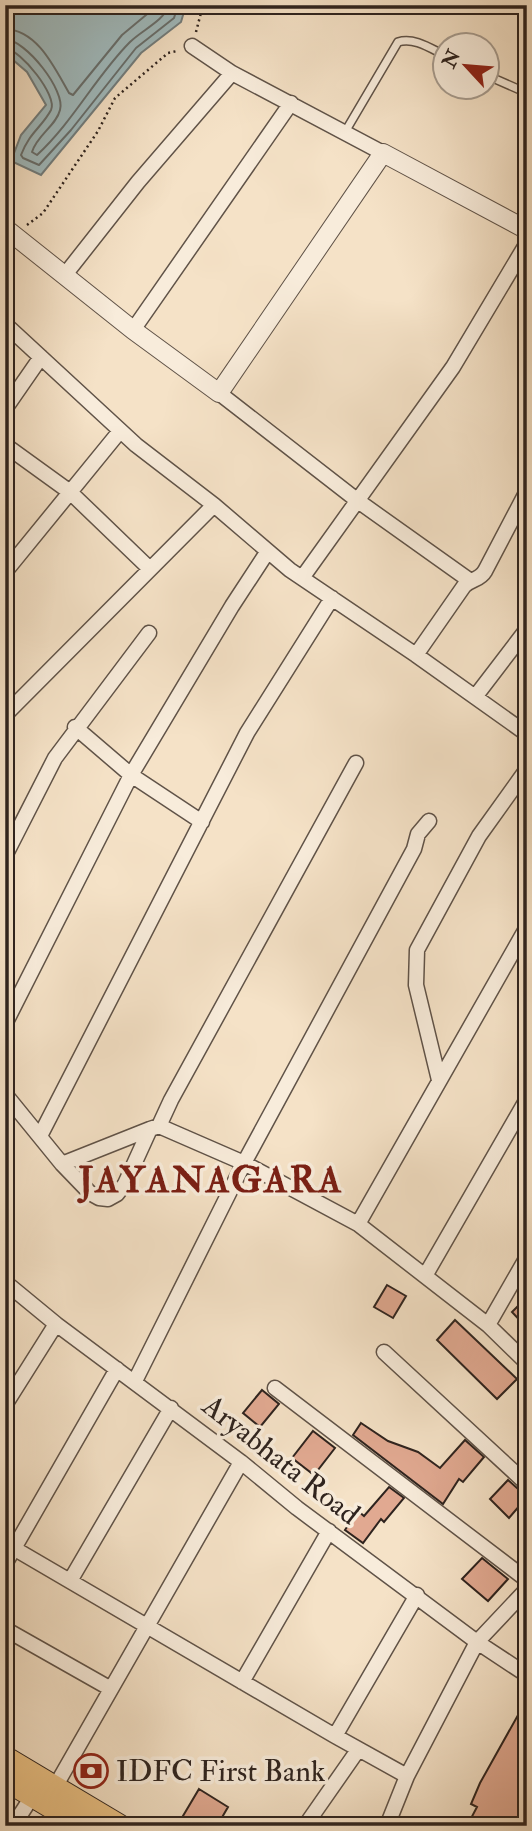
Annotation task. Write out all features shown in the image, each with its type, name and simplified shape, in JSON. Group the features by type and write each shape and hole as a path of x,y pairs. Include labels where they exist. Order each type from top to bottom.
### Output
{"main road":[{"path":"5,1758 44,1788 84,1826"},
{"path":"5,1779 44,1788 119,1826"}],"street":[{"path":"192,46 232,73 527,230"},
{"path":"64,276 138,182 232,73"},
{"path":"133,330 291,103"},
{"path":"219,393 383,152"},
{"path":"12,225 64,276 133,330 358,501 469,580 478,579 485,571 527,491"},
{"path":"302,578 453,367 527,243"},
{"path":"5,324 120,431 302,578 416,654 527,734"},
{"path":"5,409 41,357"},
{"path":"5,572 120,431"},
{"path":"5,445 70,492 150,569"},
{"path":"5,715 214,505"},
{"path":"5,1024 131,775 268,551"},
{"path":"416,654 469,580"},
{"path":"40,1136 247,733 332,598"},
{"path":"475,697 527,629"},
{"path":"5,856 48,769 75,727 149,633"},
{"path":"75,727 131,775 202,822"},
{"path":"5,1094 62,1164 90,1193 108,1199 117,1194 125,1184 356,763"},
{"path":"439,1080 416,985 417,950 474,844 527,769"},
{"path":"135,1381 244,1163 414,849 418,834 429,821"},
{"path":"358,1224 527,928"},
{"path":"425,1276 527,1099"},
{"path":"62,1164 154,1127 244,1163 358,1224 488,1325 527,1363"},
{"path":"488,1325 527,1257"},
{"name":"Aryabhata Road","path":"5,1282 56,1324 171,1408 329,1531 477,1642 527,1675"},
{"path":"5,1405 56,1324"},
{"path":"384,1352 527,1483"},
{"path":"5,1564 117,1369"},
{"path":"275,1388 527,1580"},
{"path":"70,1581 171,1408"},
{"path":"13,1826 44,1788 111,1689 241,1462"},
{"path":"242,1682 329,1531"},
{"path":"15,1549 407,1776"},
{"path":"387,1826 407,1776 477,1642 527,1589"},
{"path":"335,1736 417,1595"},
{"path":"5,1629 111,1689"},
{"path":"305,1826 358,1750"}],"lane":[{"path":"345,132 398,43 415,41 430,48"},
{"path":"500,81 527,93"}],"path":[{"path":"12,225 27,225 43,213 98,131 115,98 168,53 192,46 203,5"}],"water":[{"path":"5,5 186,5 181,22 141,53 41,175 11,161 21,135 46,105 27,72 5,53"}],"building":[{"path":"387,1285 406,1296 393,1318 374,1307"},
{"path":"527,1297 527,1328 512,1312"},
{"path":"455,1320 517,1379 497,1399 437,1340"},
{"path":"262,1390 279,1404 260,1427 243,1413"},
{"path":"361,1423 388,1441 418,1452 440,1468 465,1440 484,1457 463,1482 459,1479 443,1504 353,1435"},
{"path":"313,1431 335,1448 314,1475 292,1458"},
{"path":"508,1480 527,1497 509,1518 490,1499"},
{"path":"389,1487 404,1498 384,1522 381,1519 363,1543 345,1530 358,1511 364,1516"},
{"path":"482,1558 508,1579 488,1601 462,1579"},
{"path":"527,1699 527,1812 520,1826 467,1826 477,1807 471,1804 480,1783"},
{"path":"199,1789 228,1807 217,1826 177,1826"}],"place":[{"name":"IDFC First Bank","path":"91,1771"}],"district":[{"name":"JAYANAGARA","path":"211,1180"}]}
